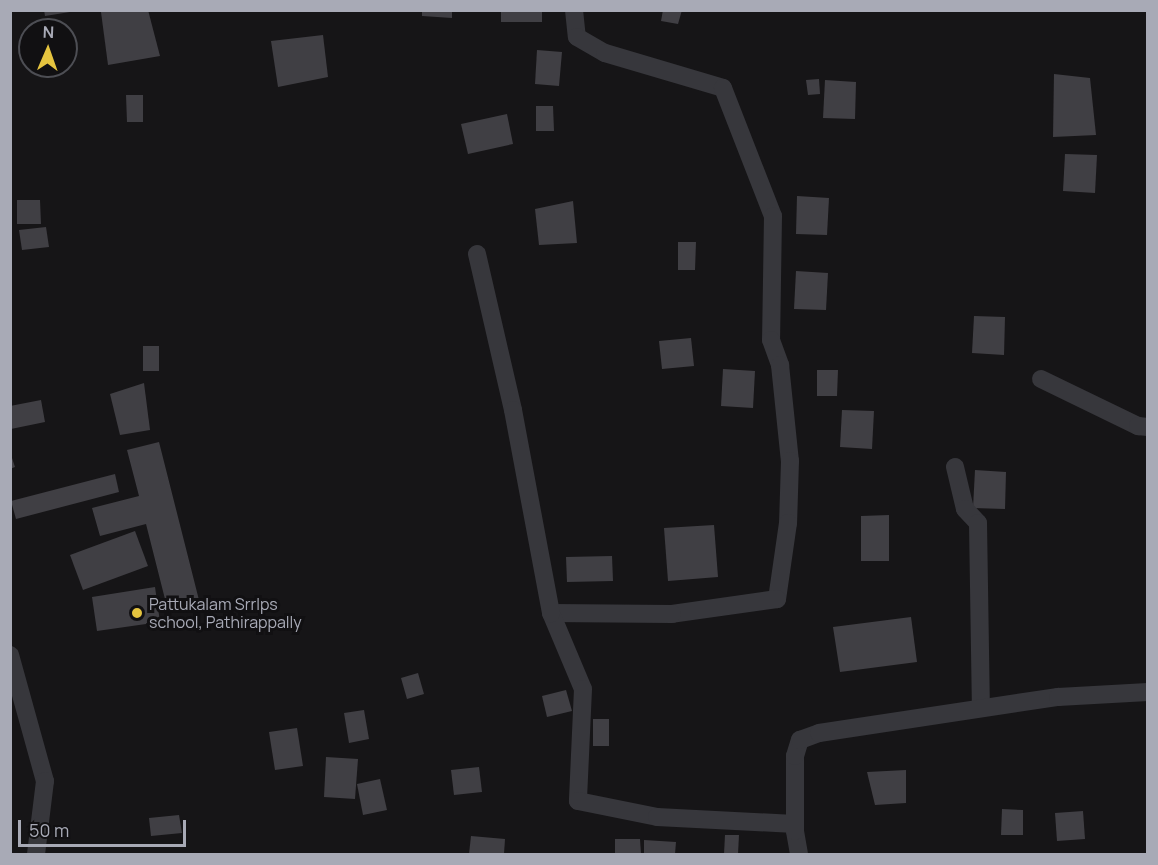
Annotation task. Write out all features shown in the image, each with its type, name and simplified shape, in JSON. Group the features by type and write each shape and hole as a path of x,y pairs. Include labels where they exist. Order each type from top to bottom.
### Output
{"street":[{"path":"551,613 672,614 777,599 788,513 790,461 780,365 771,340 773,216 728,98 723,88 605,53 577,37 574,10"},
{"path":"477,254 513,410 551,613 584,689 578,801 657,817 795,824"},
{"path":"1041,379 1138,426 1148,427"},
{"path":"955,467 965,509 978,523 981,708"},
{"path":"10,655 45,781 36,855"},
{"path":"799,855 795,824 795,756 800,740 819,733 1058,697 1148,692"}],"building":[{"path":"44,10 70,10 70,12 45,16"},
{"path":"148,10 160,56 108,65 101,12"},
{"path":"422,10 452,10 452,18 422,16"},
{"path":"501,10 542,10 542,22 501,22"},
{"path":"663,10 682,10 678,24 661,21"},
{"path":"323,35 328,77 278,87 271,41"},
{"path":"537,50 562,52 559,86 535,84"},
{"path":"1054,74 1090,78 1096,135 1053,137"},
{"path":"819,79 820,94 808,95 806,80"},
{"path":"825,80 856,82 855,119 823,118"},
{"path":"126,95 143,95 143,122 127,122"},
{"path":"536,106 553,106 554,131 536,131"},
{"path":"507,114 513,144 468,154 461,124"},
{"path":"1065,154 1097,155 1095,193 1063,191"},
{"path":"797,196 829,198 827,235 796,234"},
{"path":"17,200 40,200 41,224 17,224"},
{"path":"573,201 577,243 539,245 535,209"},
{"path":"46,227 49,247 22,250 19,230"},
{"path":"678,242 696,242 695,270 678,270"},
{"path":"796,271 828,273 826,310 794,309"},
{"path":"974,316 1005,317 1004,355 972,353"},
{"path":"691,338 694,366 662,369 659,341"},
{"path":"143,346 159,346 159,371 143,371"},
{"path":"723,369 755,371 753,408 721,406"},
{"path":"817,370 838,370 837,396 817,396"},
{"path":"144,383 150,430 120,435 110,394"},
{"path":"41,400 45,422 11,429 10,406"},
{"path":"842,410 874,411 872,449 840,447"},
{"path":"159,442 199,600 167,607 146,524 100,536 92,508 139,496 127,450"},
{"path":"10,452 15,467 10,469"},
{"path":"975,470 1006,472 1005,509 973,508"},
{"path":"115,474 119,492 16,519 11,501"},
{"path":"889,515 889,561 861,561 861,516"},
{"path":"714,525 718,577 668,581 664,528"},
{"path":"135,531 148,566 83,590 70,555"},
{"path":"612,556 613,581 567,582 566,557"},
{"path":"155,587 160,622 97,631 92,597"},
{"path":"911,617 917,662 840,672 833,627"},
{"path":"418,673 424,694 407,699 401,678"},
{"path":"566,690 572,711 547,717 542,696"},
{"path":"364,710 369,739 349,743 344,713"},
{"path":"593,719 609,719 609,746 593,746"},
{"path":"297,728 303,766 275,770 269,732"},
{"path":"326,757 358,759 355,799 324,797"},
{"path":"479,767 482,792 454,795 451,770"},
{"path":"906,770 906,803 875,805 867,772"},
{"path":"380,779 387,810 363,815 357,784"},
{"path":"1002,809 1023,810 1023,835 1001,835"},
{"path":"1083,811 1085,839 1057,841 1055,813"},
{"path":"179,815 182,833 151,836 149,818"},
{"path":"725,835 739,835 738,854 724,854"},
{"path":"471,836 505,839 504,854 469,854"},
{"path":"615,839 640,839 641,854 615,854"},
{"path":"644,840 676,842 675,854 644,854"}],"place":[{"name":"Pattukalam Srrlps school, Pathirappally","path":"137,613"}]}
